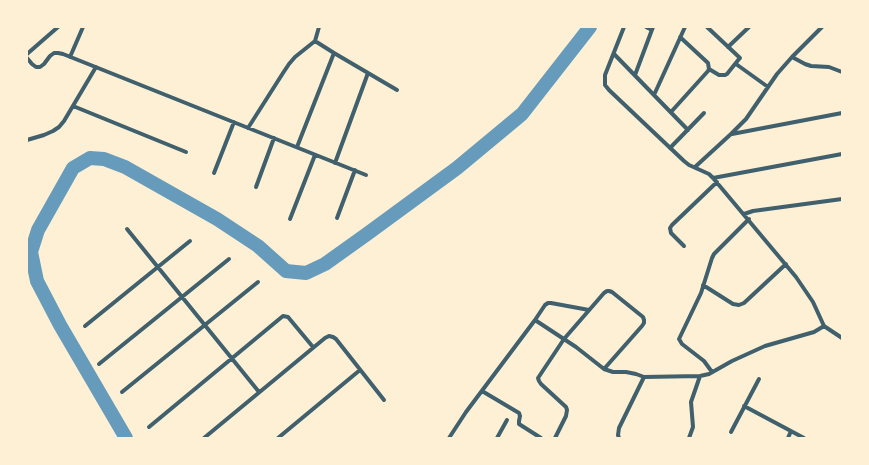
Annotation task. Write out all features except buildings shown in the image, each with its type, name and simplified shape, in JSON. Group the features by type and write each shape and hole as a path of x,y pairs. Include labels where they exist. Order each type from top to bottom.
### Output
{"street":[{"path":"27,54 58,27"},
{"path":"70,57 83,27"},
{"path":"248,128 289,64 315,40 319,27"},
{"path":"624,27 605,79 609,90 684,161 709,174 717,182 796,277 813,302 824,326 842,338"},
{"path":"635,75 652,29 646,27"},
{"path":"654,95 685,27"},
{"path":"728,47 749,27"},
{"path":"695,167 746,119 777,74 822,27"},
{"path":"708,28 740,58 740,60 725,75 719,75 709,69"},
{"path":"670,112 709,69 708,63 680,37"},
{"path":"315,40 334,53 397,90"},
{"path":"27,58 36,67 40,67 50,56 58,52 366,175"},
{"path":"297,147 334,53"},
{"path":"614,54 688,130"},
{"path":"792,57 811,66 830,67 842,72"},
{"path":"736,64 768,87"},
{"path":"27,140 44,135 59,127 96,67"},
{"path":"335,163 368,73"},
{"path":"73,106 186,152"},
{"path":"670,148 704,113"},
{"path":"731,134 842,113"},
{"path":"214,173 234,122"},
{"path":"256,187 274,138"},
{"path":"713,178 842,154"},
{"path":"290,219 315,155"},
{"path":"337,218 355,170"},
{"path":"684,246 671,233 670,228 717,182"},
{"path":"744,214 753,211 842,199"},
{"path":"712,372 704,361 682,344 679,339 698,300 714,254 748,219"},
{"path":"127,229 259,392"},
{"path":"85,326 190,241"},
{"path":"99,364 229,259"},
{"path":"703,285 732,304 740,305 786,264"},
{"path":"122,392 258,282"},
{"path":"555,438 566,416 567,410 566,407 541,384 538,378 564,339 604,293 609,291 643,318 644,323 604,369"},
{"path":"449,438 548,303 589,310"},
{"path":"149,427 283,316 288,317 313,347"},
{"path":"535,320 576,347 604,369 613,372 636,374 644,377 700,376 709,374 764,346 814,332 824,326"},
{"path":"204,438 313,347 330,336 333,336 384,400"},
{"path":"278,438 360,370"},
{"path":"689,438 693,427 691,402 700,376"},
{"path":"619,438 619,428 644,377"},
{"path":"731,432 758,379"},
{"path":"482,391 518,413 520,416 519,424 541,438"},
{"path":"744,406 804,438"},
{"path":"497,438 507,420"},
{"path":"788,438 791,431"}],"waterway":[{"path":"126,438 60,325 37,281 31,252 38,230 73,168 90,158 104,159 125,167 217,219 258,246 286,271 306,273 325,264 457,168 522,114 590,27"}]}
